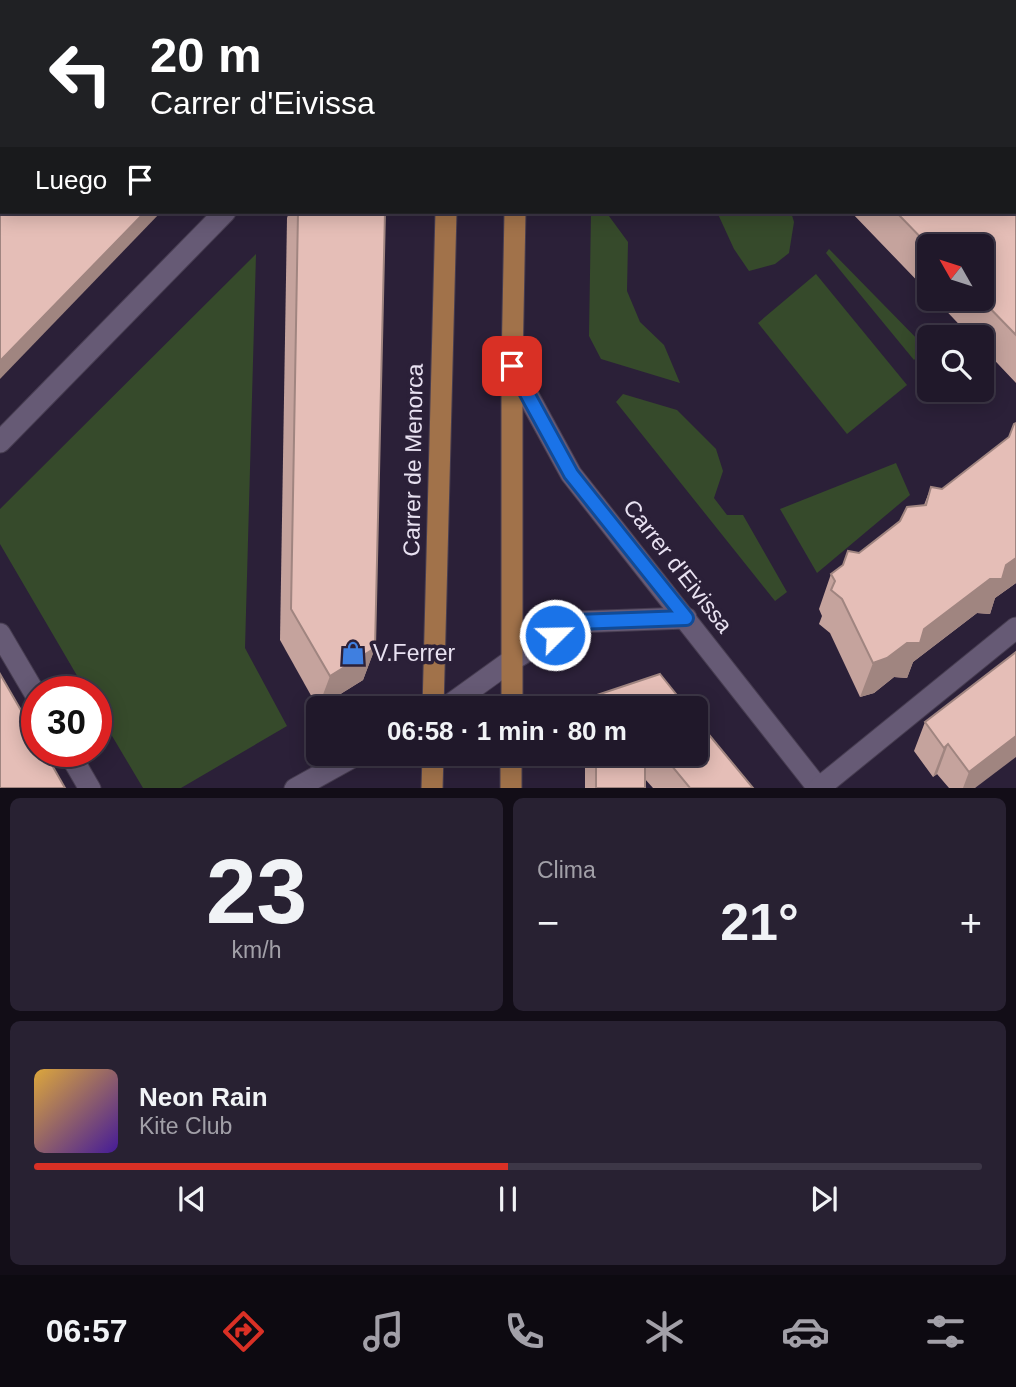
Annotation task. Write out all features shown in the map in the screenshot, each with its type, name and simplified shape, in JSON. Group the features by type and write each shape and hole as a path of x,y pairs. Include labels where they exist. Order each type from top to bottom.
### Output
{"main road":[{"name":"Carrer de Menorca","path":"433,696 446,214"},
{"path":"512,696 515,214"},
{"path":"432,788 433,766"},
{"path":"511,766 511,788"}],"street":[{"path":"0,442 223,214"},
{"name":"Carrer d'Eivissa","path":"512,366 571,474 819,788"},
{"path":"462,696 512,660 576,622 686,618"},
{"path":"819,788 1016,628"},
{"path":"0,634 25,676"},
{"path":"297,788 336,766"},
{"path":"77,767 89,788"}],"green space":[{"path":"591,214 607,214 628,242 627,291 640,322 664,345 680,383 601,359 589,336"},
{"path":"718,214 792,214 794,222 789,253 775,264 749,271 734,249"},
{"path":"829,249 917,339 917,357 914,360 826,253"},
{"path":"256,254 245,648 287,726 181,788 143,788 112,736 112,676 77,676 0,544 0,509"},
{"path":"816,274 907,385 847,434 758,323"},
{"path":"623,394 677,410 716,449 723,471 714,498 727,515 743,515 787,592 775,601 616,402"},
{"path":"896,463 910,495 817,573 780,509"}],"building":[{"path":"0,214 143,214 0,361"},
{"path":"298,214 385,214 375,648 330,676 291,609"},
{"path":"898,214 1016,214 1016,335 994,312 994,234 917,234"},
{"path":"1016,423 1016,558 1006,565 1002,579 990,579 924,629 920,643 907,643 887,658 873,663 842,599 831,590 835,581 831,574 843,565 848,551 859,553 900,521 907,507 926,505 931,487 942,489 1009,437"},
{"path":"1016,652 1016,736 969,772 948,744 944,748 925,722"},
{"path":"0,674 21,710 21,767 53,767 65,788 0,788"},
{"path":"660,674 678,696 597,696"},
{"path":"708,734 753,788 690,788 672,766 708,766"},
{"path":"596,766 645,766 645,788 596,788"}],"place":[{"name":"V.Ferrer","path":"353,653"}],"route":[{"path":"512,366 571,474 686,618 576,622 555,635"}]}
